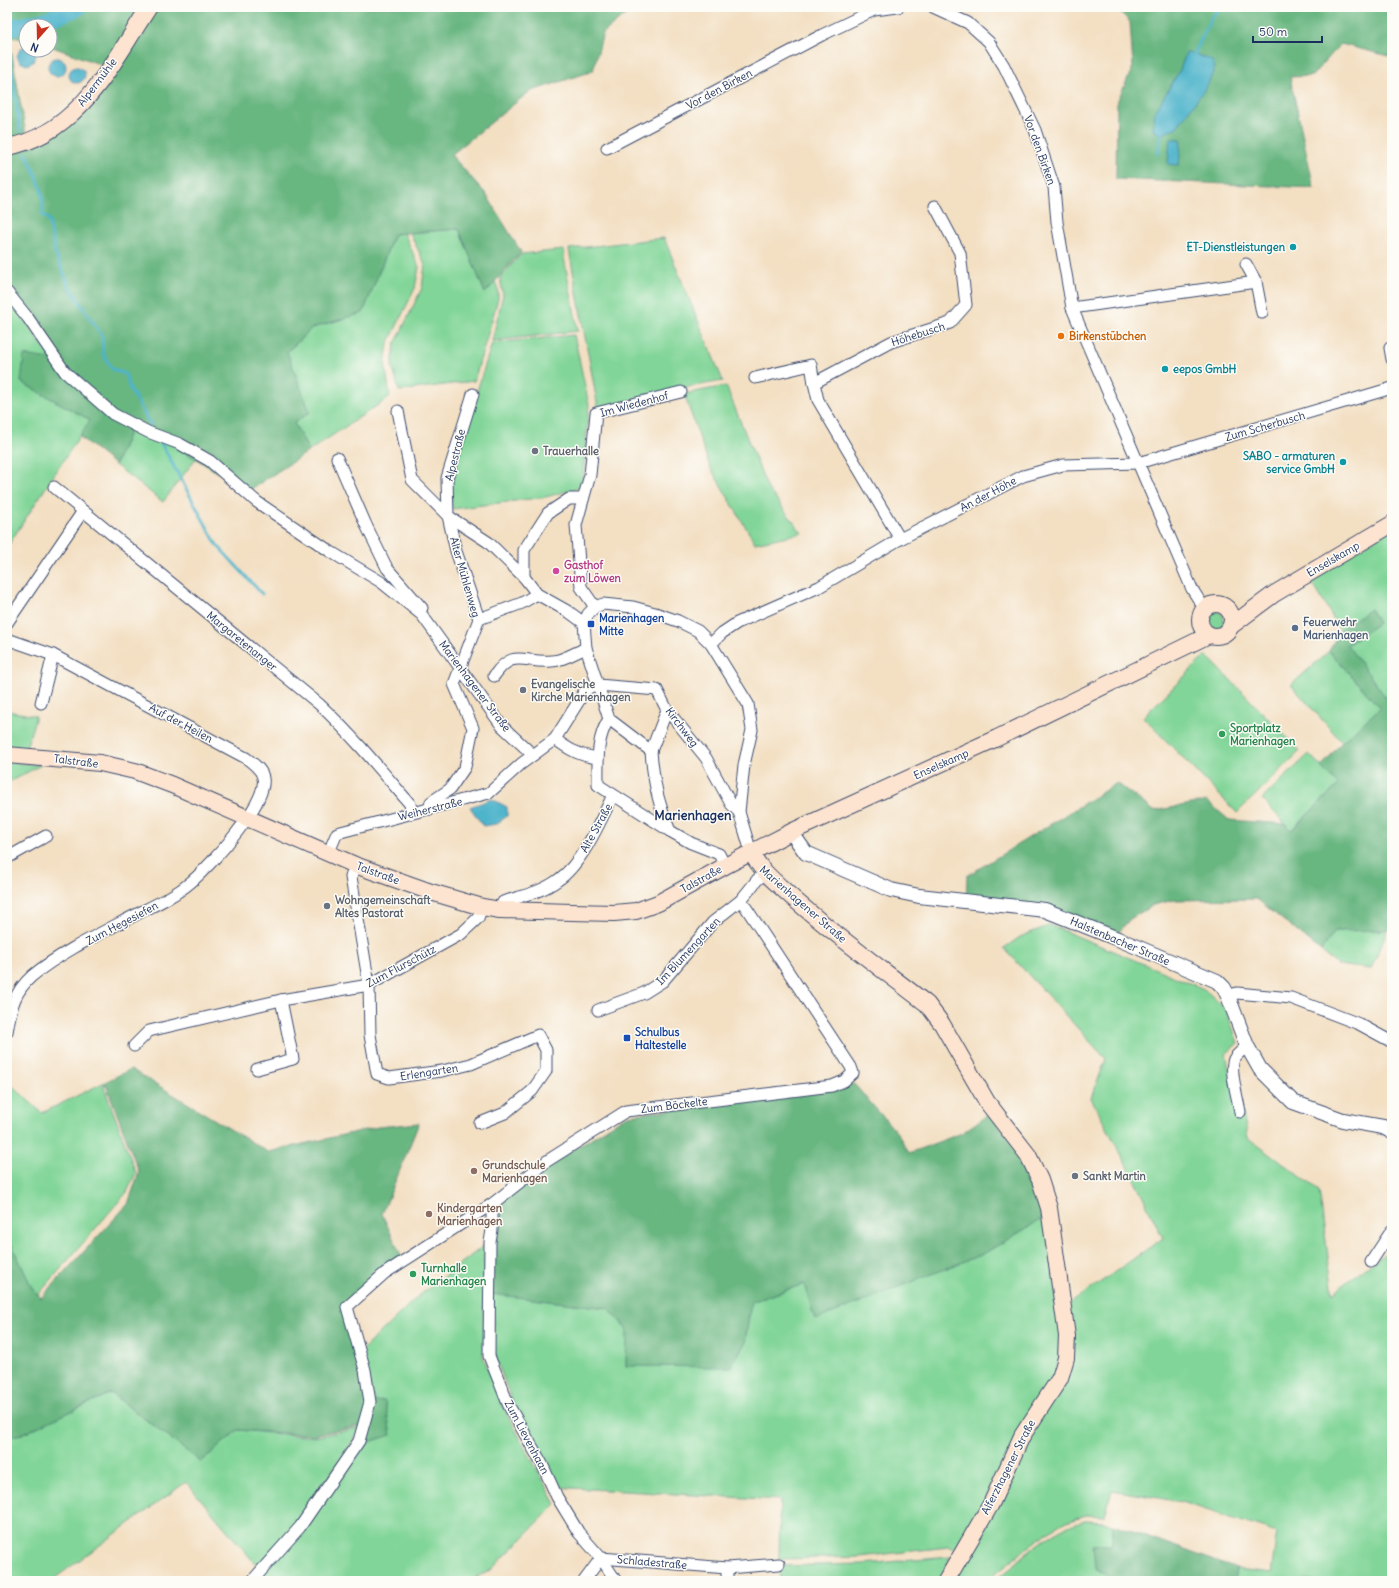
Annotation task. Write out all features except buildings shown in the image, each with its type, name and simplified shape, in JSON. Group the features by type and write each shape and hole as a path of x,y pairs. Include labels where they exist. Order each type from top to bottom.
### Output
{"main road":[{"name":"Alpermühle","path":"7,147 41,136 62,122 85,100 149,7"},
{"name":"Enselskamp","path":"1204,622 1221,635 1227,632 1231,626 1274,594 1392,524"},
{"name":"Enselskamp","path":"751,852 791,832 997,738 1174,653 1204,622 1211,605 1218,604 1224,607 1251,602 1274,594"},
{"path":"1224,607 1231,615 1231,626"},
{"name":"Talstraße","path":"7,754 100,763 135,771 249,818 355,866 431,892 482,907 500,910 614,913 636,911 658,903 751,852"},
{"name":"Marienhagener Straße","path":"751,852 765,873 822,923 927,1004 942,1024 964,1066 987,1102 1028,1155 1040,1180 1049,1208 1063,1305"},
{"name":"Alferzhagener Straße","path":"946,1581 991,1504 1022,1436 1060,1378 1066,1358 1067,1336 1063,1305"}],"street":[{"name":"Vor den Birken","path":"607,148 822,35 874,10 898,7"},
{"name":"Vor den Birken","path":"933,7 968,23 989,42 1004,66 1035,130 1054,187 1057,222 1072,308 1138,463"},
{"name":"Höhebusch","path":"814,383 891,342 950,324 966,305 960,253 935,206"},
{"path":"1246,264 1256,282 1262,313"},
{"path":"1072,308 1256,282"},
{"name":"Marienhagener Straße","path":"7,292 28,318 65,372 113,414 148,432 180,444 210,461 257,502 331,552 381,582 422,615 460,670 502,726 533,755"},
{"path":"755,378 810,365 818,400 900,539"},
{"name":"Zum Scherbusch","path":"1138,463 1392,388"},
{"name":"Im Wiedenhof","path":"595,607 581,587 576,525 593,459 596,413 681,392"},
{"name":"Alpestraße","path":"448,516 447,478 473,394"},
{"path":"398,411 412,480 448,516 488,542 524,577 537,594 569,612 584,623"},
{"name":"Marienhagener Straße","path":"337,458 366,525 387,568 422,608 422,615"},
{"path":"1138,463 1192,589 1204,622"},
{"name":"An der Höhe","path":"711,644 722,633 737,623 818,587 900,539 1023,476 1063,465 1138,463"},
{"name":"Margaretenanger","path":"54,487 319,704 344,727 370,757 410,804 412,813"},
{"path":"524,577 524,550 548,513 569,499 583,500"},
{"path":"7,623 83,511"},
{"name":"Alter Mühlenweg","path":"429,810 431,802 450,789 465,767 473,728 454,684 479,619 456,552 448,516"},
{"path":"479,619 522,603 537,594"},
{"name":"Marienhagener Straße","path":"595,607 603,604 633,607 656,613 678,621 698,631 711,644 748,704 752,730 744,765 739,812 751,852"},
{"path":"595,607 588,614 584,623 586,648 609,719 651,751"},
{"name":"Auf der Heilen","path":"7,639 53,655 239,754 256,765 263,777 263,788 249,818"},
{"path":"494,676 501,667 517,658 552,662 586,648"},
{"path":"41,703 53,655"},
{"path":"533,755 555,739 585,691 590,687 598,685"},
{"name":"Kirchweg","path":"598,685 658,690 667,710 706,758 731,804 739,812"},
{"path":"667,710 651,751 653,774 660,810 670,831"},
{"path":"609,719 602,730 598,758 598,785 691,844 719,854 725,866"},
{"path":"555,739 564,747 582,756 598,758"},
{"name":"Weiherstraße","path":"328,854 337,834 489,793 533,755"},
{"name":"Alte Straße","path":"500,910 504,902 537,892 562,877 587,847 614,795"},
{"name":"Zum Hegesiefen","path":"7,1032 11,1005 19,990 32,976 49,963 160,902 191,882 242,828 249,818"},
{"name":"Halstenbacher Straße","path":"791,832 806,853 891,890 919,896 1045,910 1118,939 1217,982 1224,988 1228,996 1247,1046 1260,1069 1293,1102 1343,1120 1383,1127 1392,1132"},
{"path":"7,858 46,836"},
{"name":"Erlengarten","path":"355,866 351,876 369,985 370,1035 377,1074 389,1078 442,1071 472,1064 538,1035 546,1050 546,1071 532,1091 506,1113 480,1123"},
{"name":"Im Blumengarten","path":"598,1010 644,993 663,981 713,922 741,900 757,880 765,873"},
{"name":"Zum Böckelte","path":"252,1581 300,1527 359,1441 370,1402 365,1370 347,1307 385,1273 492,1204 547,1161 626,1112 832,1086 849,1078 852,1073 851,1067 741,900"},
{"name":"Zum Flurschütz","path":"134,1046 149,1031 281,1000 369,985 460,934 478,918 482,907"},
{"path":"1228,996 1237,993 1291,998 1359,1024 1392,1042"},
{"path":"257,1069 293,1059 281,1000"},
{"path":"1240,1112 1233,1070 1234,1060 1247,1046"},
{"name":"Zum Lievenhaan","path":"492,1204 492,1230 490,1242 489,1356 509,1406 542,1464 557,1498 579,1533 601,1558 616,1581"},
{"path":"1371,1262 1392,1230"},
{"name":"Schladestraße","path":"584,1581 601,1558 727,1568 779,1564"},
{"path":"727,1568 727,1581"}],"green space":[{"path":"7,7 635,7 603,33 593,71 529,92 451,155 486,194 521,252 485,293 459,229 394,234 363,313 312,328 287,352 310,412 294,423 309,451 248,491 134,421 115,465 80,437 90,420 21,382 24,355 61,361 7,283","holes":["18,18 58,18 58,49 102,65 79,100 34,134 26,135 9,37 18,38"]},
{"path":"1115,7 1392,7 1392,57 1341,44 1312,76 1290,77 1314,188 1116,179 1117,102 1133,67 1130,22"},
{"path":"459,229 485,293 495,282 498,289 498,299 474,381 399,391 392,365 395,344 422,288 425,264 410,233"},
{"path":"404,233 419,267 415,288 388,344 385,363 390,397 309,451 294,423 287,352 312,328 363,313 394,234"},
{"path":"664,238 723,381 682,388 598,408 569,249"},
{"path":"564,250 564,258 578,331 492,341 503,295 500,278 521,254"},
{"path":"7,295 53,360 21,382 90,420 7,547"},
{"path":"574,335 589,405 582,487 546,497 452,509 450,478 492,343"},
{"path":"726,386 768,489 802,533 755,543 710,467 684,394"},
{"path":"132,426 197,457 163,502 115,465"},
{"path":"1392,529 1392,706 1347,645 1378,623 1371,610 1340,630 1310,579"},
{"path":"1370,609 1378,623 1347,645 1392,706 1392,930 1335,931 1321,951 1257,899 1174,900 1153,905 1130,919 1118,933 966,898 967,876 1117,783 1154,811 1207,801 1229,820 1286,824 1292,830 1338,785 1321,767 1342,742 1380,708 1329,651 1340,630"},
{"path":"1215,611 1221,614 1224,620 1221,626 1215,629 1209,626 1206,620 1209,614"},
{"path":"1329,651 1380,708 1342,742 1291,685"},
{"name":"Sportplatz Marienhagen","path":"1206,655 1300,751 1237,813 1143,717"},
{"path":"7,711 36,716 25,751 7,750"},
{"path":"1309,754 1339,785 1291,830 1262,799"},
{"path":"7,762 41,765 7,783"},
{"path":"1050,925 1204,989 1226,1009 1238,1043 1226,1054 1238,1113 1243,1113 1248,1138 1319,1190 1333,1293 1387,1252 1392,1274 1392,1581 1235,1581 1237,1569 1271,1573 1277,1533 1182,1502 1112,1490 1105,1516 1086,1515 1067,1521 1051,1530 985,1581 952,1581 1006,1479 1066,1375 1068,1305 1163,1238 1129,1169 1091,1098 1106,1059 1004,948 1020,937"},
{"path":"1388,929 1371,969 1337,965 1321,951 1335,931"},
{"path":"131,1069 268,1152 378,1127 419,1123 382,1214 403,1260 346,1307 368,1402 385,1401 391,1435 363,1444 364,1425 313,1435 238,1430 201,1462 111,1393 22,1434 7,1437 7,1235 32,1288 41,1298 128,1204 139,1172 105,1082"},
{"path":"7,1081 42,1113 105,1082 104,1087 136,1173 127,1192 38,1295 32,1288 7,1235 7,1087 9,1084"},
{"path":"854,1084 899,1135 909,1153 962,1133 990,1113 1023,1156 1045,1217 983,1254 815,1320 804,1284 751,1302 745,1343 731,1367 626,1366 627,1329 608,1308 491,1294 494,1205 550,1164 628,1115 813,1093"},
{"path":"1045,1217 1063,1333 1056,1374 958,1549 948,1547 860,1557 779,1559 780,1500 554,1487 513,1404 495,1356 491,1294 608,1308 627,1329 626,1366 745,1343 751,1302 804,1284 815,1319 983,1254"},
{"path":"485,1245 483,1356 501,1403 556,1504 490,1571 467,1581 257,1581 385,1401 375,1402 360,1352 416,1298"},
{"path":"111,1393 201,1462 238,1430 314,1437 362,1427 298,1524 259,1568 186,1482 51,1581 7,1581 7,1437 22,1434"},
{"path":"1085,1520 1104,1521 1113,1524 1112,1545 1094,1545 1095,1568 1118,1581 994,1581 1048,1537 1072,1524"},
{"path":"1113,1524 1237,1569 1235,1581 1118,1581 1095,1568 1093,1545 1112,1545"},
{"path":"951,1557 939,1581 780,1581 779,1566 863,1564"}],"water":[{"path":"1186,53 1195,54 1211,60 1215,67 1207,86 1177,127 1161,135 1153,130 1155,112 1180,70"},
{"path":"18,58 35,58 33,62 27,65 20,62"},
{"path":"53,58 61,58 66,63 66,71 61,76 53,76 48,71 48,63"},
{"path":"77,67 83,69 85,75 83,81 77,83 71,81 69,75 71,69"},
{"path":"1170,139 1181,139 1179,165 1168,164"},
{"path":"492,799 507,807 507,816 497,824 483,826 470,807"}],"waterway":[{"path":"7,27 26,25 79,7"},
{"path":"1193,57 1211,18 1221,7"},
{"path":"7,34 11,27"},
{"path":"7,37 20,131"},
{"path":"1158,154 1161,132"},
{"path":"26,153 39,183 43,199 42,214 49,220 55,253 70,288 102,336 103,354 112,369 125,374 130,389 151,425"},
{"path":"161,443 217,545 262,594"}],"place":[{"name":"ET-Dienstleistungen","path":"1293,247"},
{"name":"Birkenstübchen","path":"1061,336"},
{"name":"eepos GmbH","path":"1165,369"},
{"name":"Trauerhalle","path":"535,451"},
{"name":"SABO - armaturen service GmbH","path":"1343,462"},
{"name":"Gasthof zum Löwen","path":"556,571"},
{"name":"Marienhagen Mitte","path":"591,624"},
{"name":"Feuerwehr Marienhagen","path":"1295,628"},
{"name":"Evangelische Kirche Marienhagen","path":"523,690"},
{"name":"Sportplatz Marienhagen","path":"1222,734"},
{"name":"Wohngemeinschaft Altes Pastorat","path":"327,906"},
{"name":"Schulbus Haltestelle","path":"627,1038"},
{"name":"Grundschule Marienhagen","path":"474,1171"},
{"name":"Sankt Martin","path":"1075,1176"},
{"name":"Kindergarten Marienhagen","path":"429,1214"},
{"name":"Turnhalle Marienhagen","path":"413,1274"}],"district":[{"name":"Marienhagen","path":"693,815"}]}
